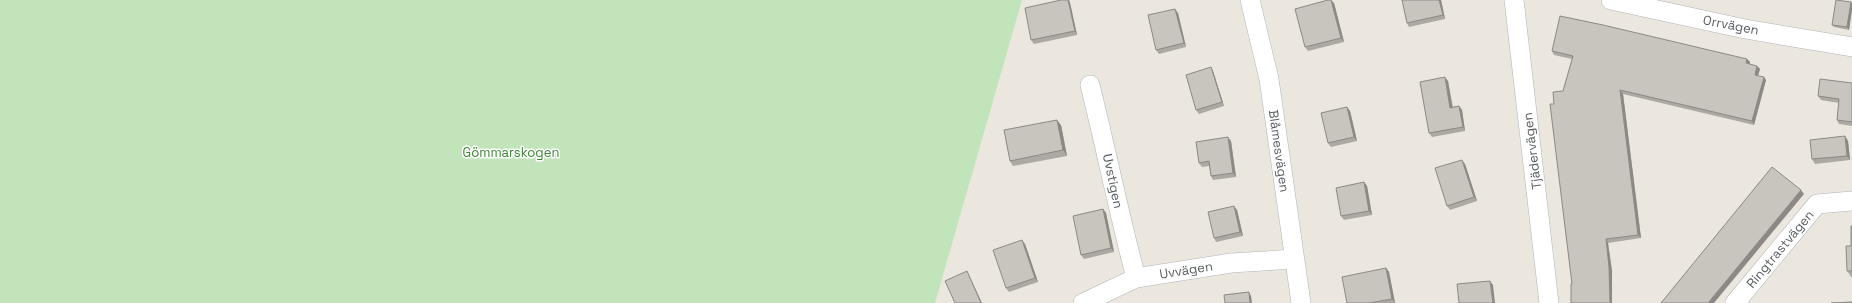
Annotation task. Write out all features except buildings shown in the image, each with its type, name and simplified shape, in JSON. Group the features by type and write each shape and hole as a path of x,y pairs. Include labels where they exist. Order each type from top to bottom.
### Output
{"street":[{"name":"Blåmesvägen","path":"1250,0 1269,79 1301,303"},
{"name":"Tjädervägen","path":"1514,0 1549,303"},
{"name":"Orrvägen","path":"1612,0 1745,29 1852,47"},
{"name":"Uvstigen","path":"1090,85 1136,278"},
{"name":"Ringtrastvägen","path":"1735,303 1818,204 1852,201"},
{"name":"Uvvägen","path":"1083,303 1136,278 1231,263 1294,259"}],"green space":[{"name":"Gömmarskogen","path":"0,0 1022,0 935,303 0,303"}]}
